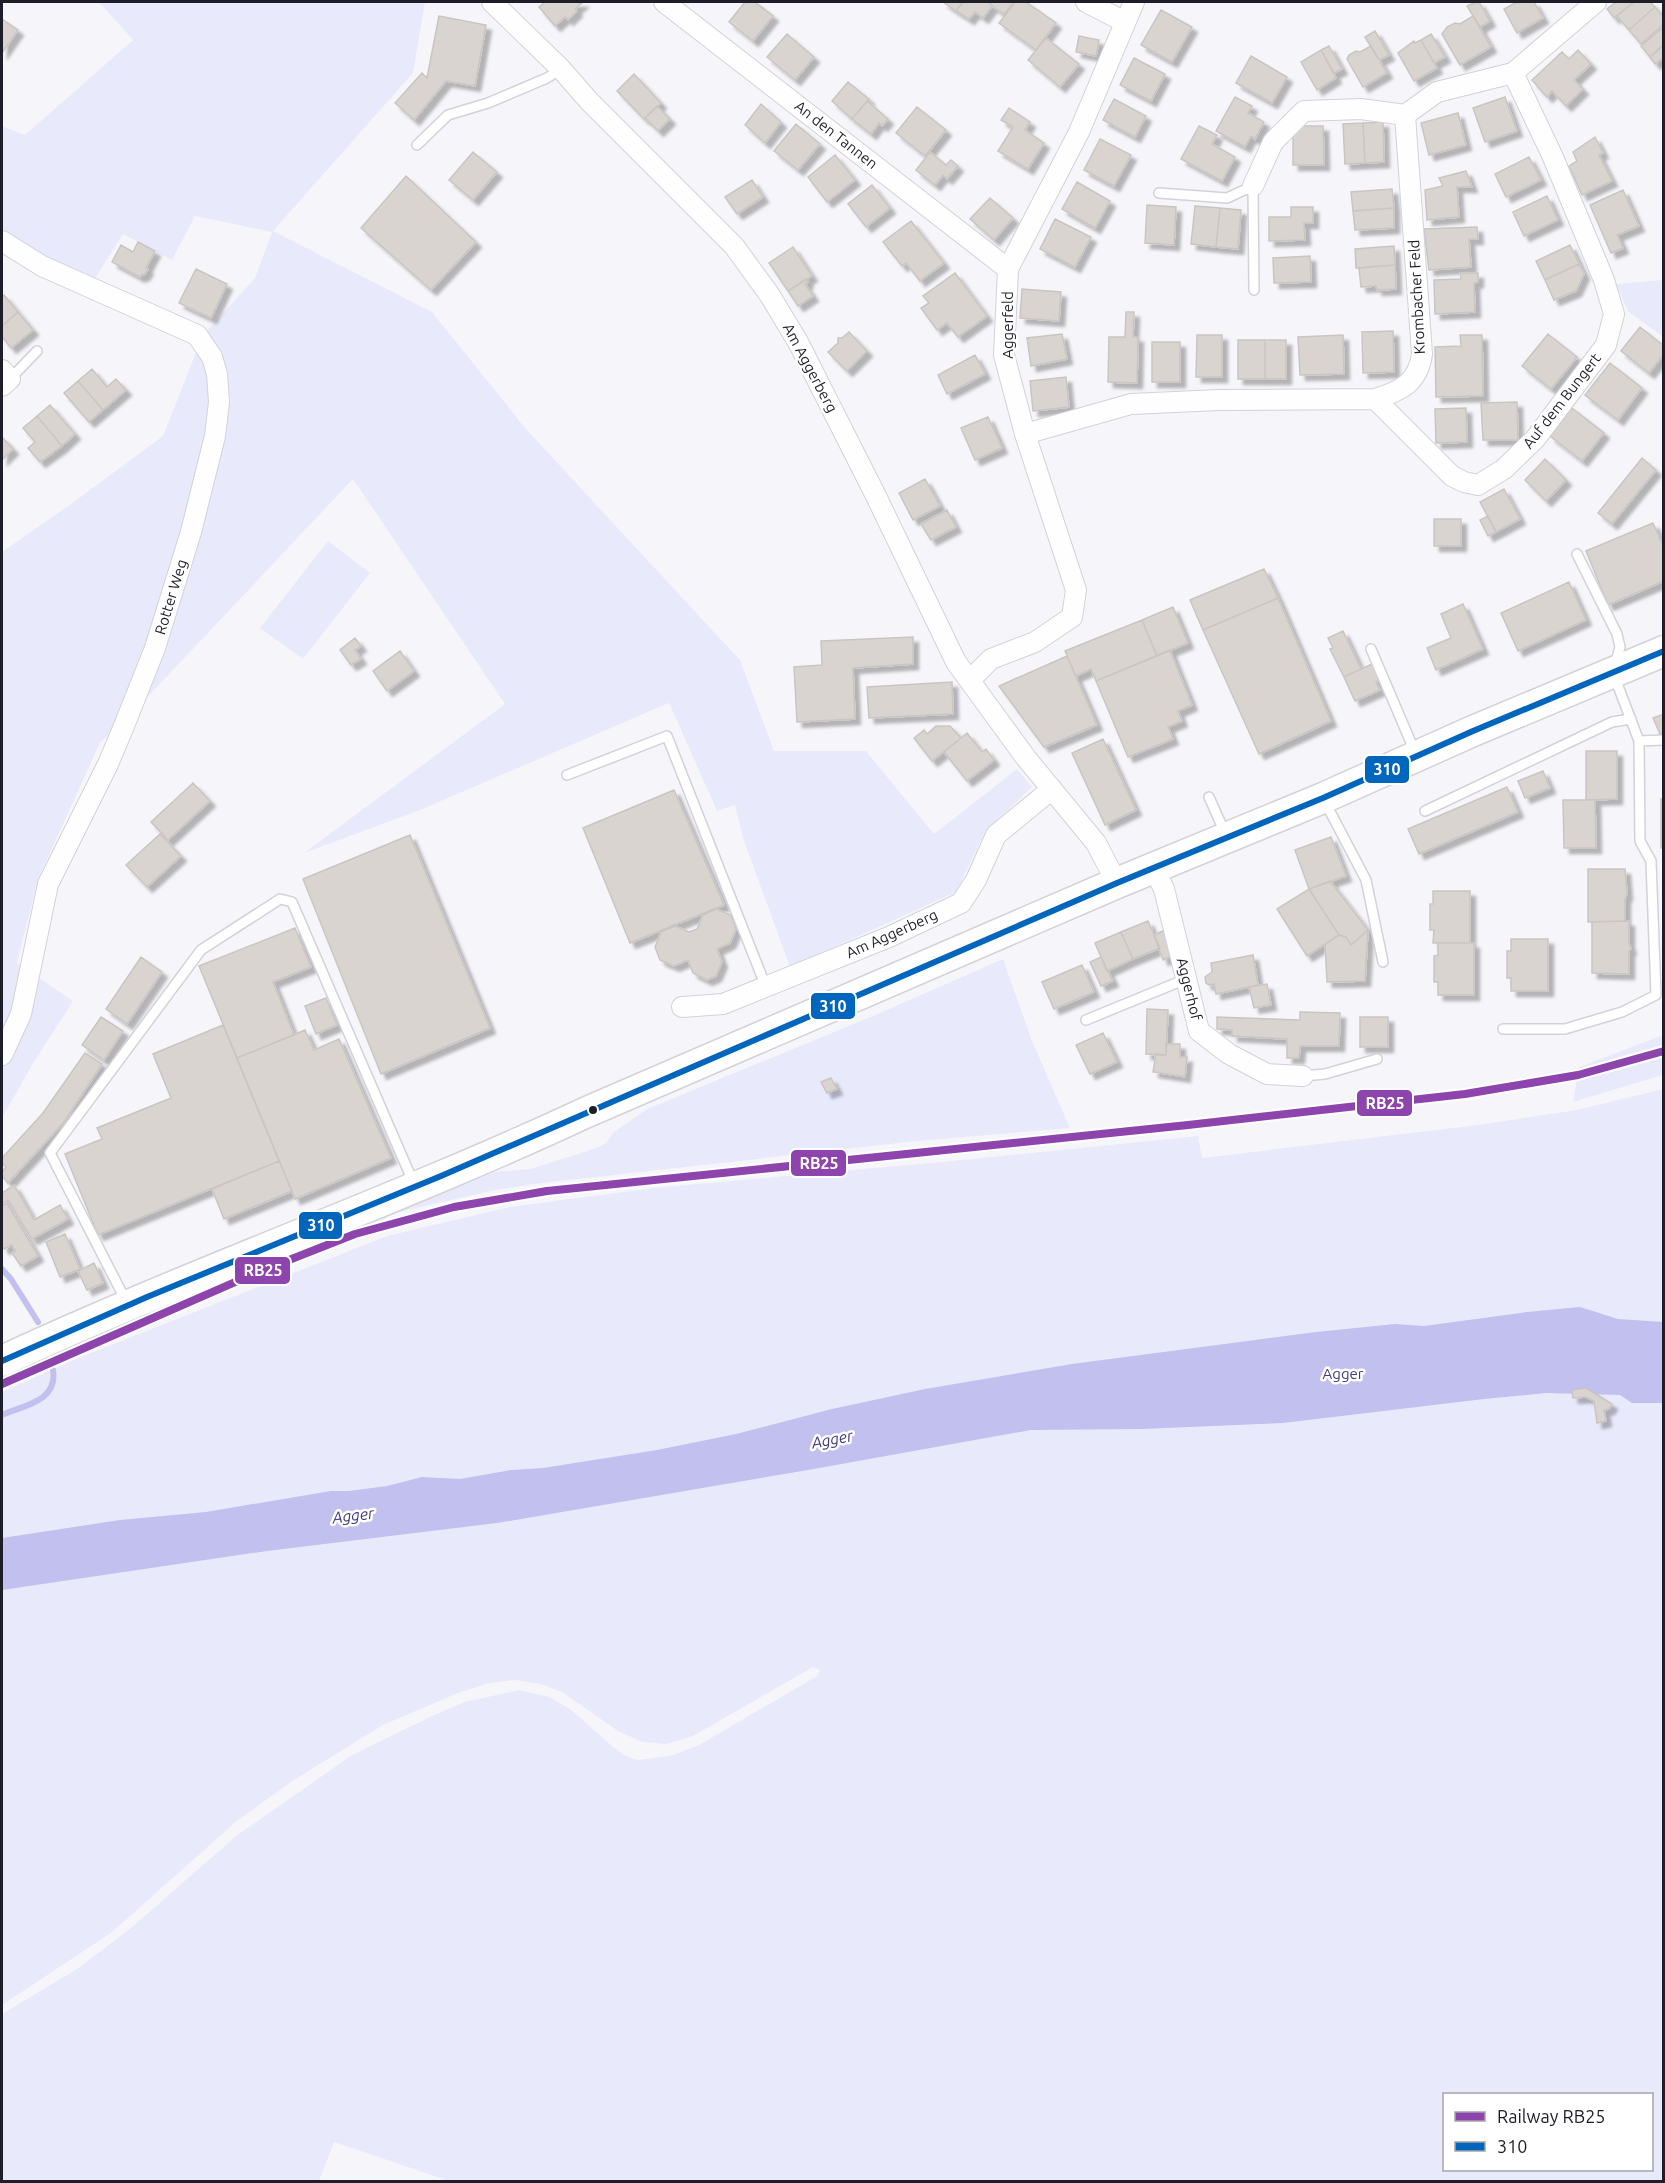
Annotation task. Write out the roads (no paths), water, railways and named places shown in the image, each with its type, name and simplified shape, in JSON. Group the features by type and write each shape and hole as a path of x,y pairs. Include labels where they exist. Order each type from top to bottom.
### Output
{"main road":[{"path":"2,1361 129,1305 504,1150 586,1112 1117,883 1323,798 1664,651"}],"street":[{"name":"Am Aggerberg","path":"492,2 561,69 589,101 734,246 769,294 803,352 956,662 1026,758 1096,843 1117,883"},
{"name":"An den Tannen","path":"664,2 1008,269"},
{"path":"1086,2 1125,22"},
{"name":"Aggerfeld","path":"969,680 991,659 1035,642 1072,617 1076,590 1025,434 1004,355 1008,269 1079,132 1134,2"},
{"path":"1253,186 1272,142 1304,111 1361,109 1405,115 1437,92 1513,73 1596,2"},
{"name":"Auf dem Bungert","path":"1375,399 1452,476 1478,485 1504,470 1535,439 1606,345 1614,314 1604,280 1552,155 1513,73"},
{"name":"Krombacher Feld","path":"1025,434 1131,404 1218,400 1375,399 1397,392 1414,377 1420,366 1422,354 1405,115"},
{"name":"Rotter Weg","path":"2,241 42,266 197,335 212,357 217,374 219,402 215,436 191,532 155,648 108,764 48,884 21,1014 2,1055"},
{"name":"Am Aggerberg","path":"682,1007 723,1004 889,937 961,903 996,836 1052,789"},
{"name":"Aggerhof","path":"1154,869 1164,889 1199,1031 1229,1054 1267,1074 1303,1076"}],"lane":[{"path":"417,145 448,115 488,103 547,78 561,69"},
{"path":"1159,193 1227,198 1253,186 1254,290"},
{"path":"4,379 37,351"},
{"path":"1503,1029 1565,1029 1622,1012 1660,994 1651,861 1640,841 1639,741 1613,673 1620,647 1617,634 1577,554"},
{"path":"1371,649 1416,756"},
{"path":"1425,810 1612,722 1631,719"},
{"path":"567,775 667,736 766,987"},
{"path":"1639,741 1664,740"},
{"path":"1209,797 1227,838"},
{"path":"1323,798 1366,880 1383,962"},
{"path":"129,1305 120,1292 50,1153 201,950 280,900 292,903 415,1186"},
{"path":"1086,1020 1186,979"},
{"path":"1303,1076 1325,1074 1377,1059"}],"water":[{"name":"Agger","path":"1580,1307 1618,1319 1663,1322 1663,1403 1632,1403 1620,1395 1546,1393 1283,1423 1142,1429 1031,1430 497,1523 267,1551 2,1590 2,1538 120,1520 206,1512 331,1491 387,1486 422,1477 460,1479 657,1450 736,1434 832,1409 925,1389 1072,1364 1316,1332 1395,1324 1424,1326"}],"waterway":[{"path":"2,1269 11,1279 38,1322"},
{"path":"2,1415 30,1405 45,1395 53,1380 53,1370"}],"rail line":[{"name":"RB25","path":"2,1384 256,1273 355,1234 454,1207 547,1191 1465,1094 1578,1075 1664,1051"}]}
